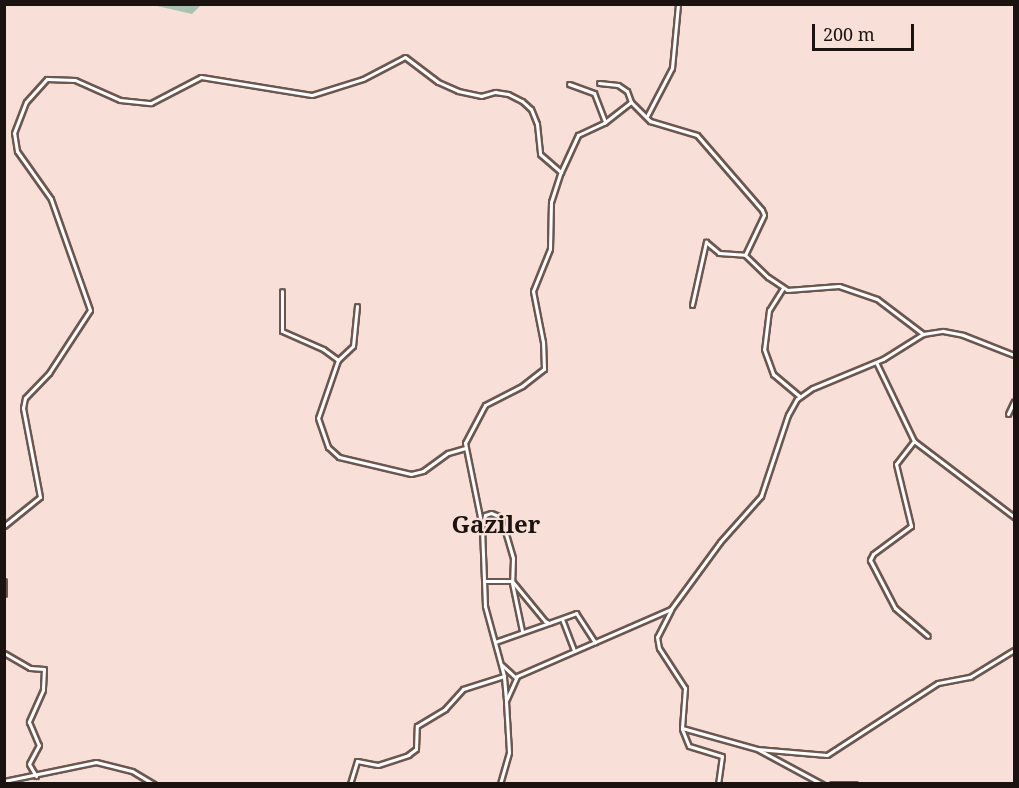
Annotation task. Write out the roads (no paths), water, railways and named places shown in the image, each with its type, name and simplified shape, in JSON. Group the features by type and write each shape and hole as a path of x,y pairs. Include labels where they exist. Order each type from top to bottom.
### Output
{"street":[{"path":"647,117 672,68 678,4"},
{"path":"4,526 40,497 38,471 23,408 26,398 49,373 90,310 51,199 17,151 14,133 26,102 47,79 75,80 120,100 151,103 201,77 312,95 363,79 405,57 438,82 458,90 481,96 495,92 508,94 522,101 531,109 537,124 540,154 561,172"},
{"path":"599,83 618,85 627,91 631,102 650,121 696,135 762,210 764,216 745,255"},
{"path":"569,84 594,93 605,122"},
{"path":"500,783 509,752 504,676 485,606 482,527 465,448 484,405 522,386 544,369 543,342 533,291 550,249 551,202 561,172 578,135 605,122 631,102"},
{"path":"692,305 706,242 719,253 745,255 783,288 849,290 877,299 923,334"},
{"path":"783,288 768,316 765,355 773,374 800,397"},
{"path":"282,291 282,331 323,348 338,360"},
{"path":"357,306 353,346 338,360 318,418 328,447 339,457 411,474 423,471 448,453 465,448"},
{"path":"718,783 722,756 689,746 682,728 685,688 659,648 657,637 672,609 720,542 761,496 788,415 800,397 876,362 923,334 943,331 963,335 1014,355"},
{"path":"876,362 914,441 1014,517"},
{"path":"1008,414 1014,401"},
{"path":"914,441 896,464 910,528 870,558 895,608 928,636"},
{"path":"482,527 485,515 491,513 504,522 513,558 512,581 522,631"},
{"path":"4,581 4,594"},
{"path":"484,581 512,581 549,623"},
{"path":"506,701 516,678 672,609"},
{"path":"495,642 576,613 595,642"},
{"path":"562,619 574,651"},
{"path":"682,728 757,749 827,755 938,683 970,677 1014,650"},
{"path":"4,653 30,668 44,669 43,690 29,722 39,745 29,764 36,776"},
{"path":"501,664 516,678"},
{"path":"350,783 357,761 378,765 408,755 416,749 417,726 445,709 463,689 504,676"},
{"path":"757,749 822,783"},
{"path":"4,781 96,762 132,771 154,783"},
{"path":"832,783 855,783"}],"district":[{"name":"Gaziler","path":"496,524"}]}
